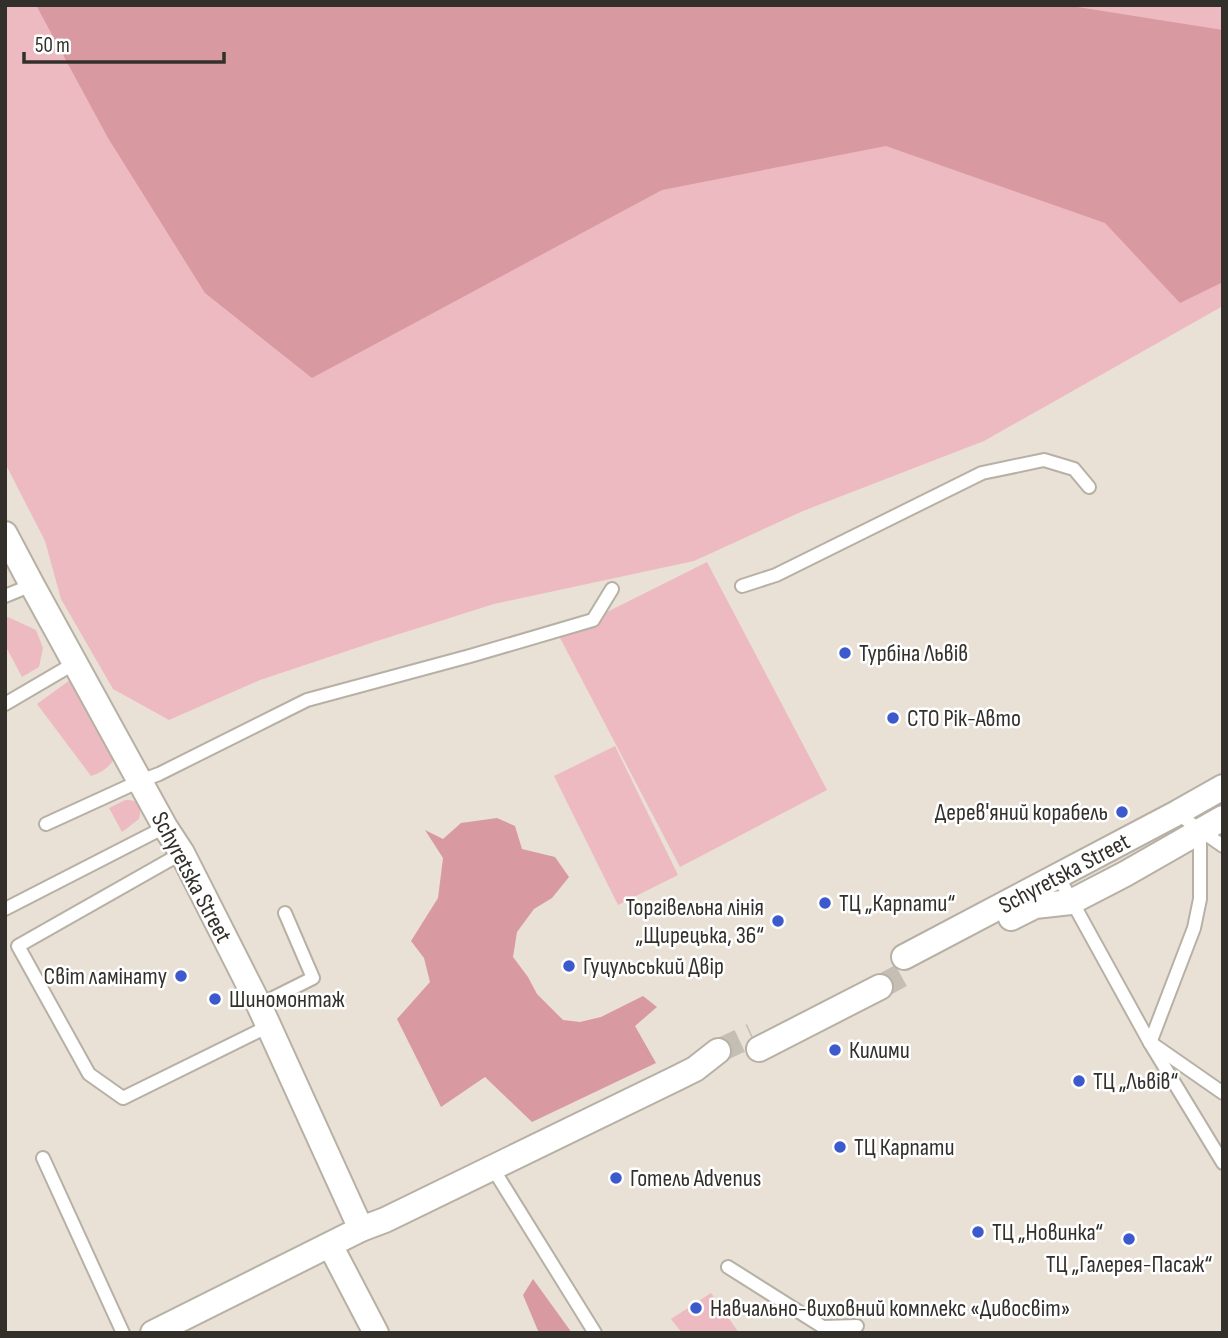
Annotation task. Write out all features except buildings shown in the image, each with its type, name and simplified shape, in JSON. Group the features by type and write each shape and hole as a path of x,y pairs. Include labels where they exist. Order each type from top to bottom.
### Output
{"street":[{"name":"Schyretska Street","path":"5,534 139,781 182,853 264,1016 361,1229"},
{"name":"Schyretska Street","path":"1071,902 1035,906 915,960 1058,876 1223,787"},
{"path":"1071,902 1223,818"},
{"path":"756,1042 876,980"},
{"path":"153,1333 361,1229 385,1220 721,1058"},
{"path":"330,1245 376,1333"}],"lane":[{"path":"742,586 776,575 982,473 1044,460 1074,469 1089,487"},
{"path":"5,596 32,585"},
{"path":"46,824 159,774 307,700 593,620 612,589"},
{"path":"5,704 75,663"},
{"path":"1177,813 1223,846"},
{"path":"5,909 165,827"},
{"path":"1150,1043 1194,928 1200,899 1200,830"},
{"path":"182,853 18,946 89,1074 123,1098 264,1016 313,978 285,914"},
{"path":"1058,876 1150,1043 1223,1163"},
{"path":"1150,1043 1223,1093"},
{"path":"43,1158 123,1333"},
{"path":"492,1167 595,1333"},
{"path":"728,1266 823,1327 857,1326"}],"shaded area":[{"path":"5,5 1223,5 1223,306 984,441 803,511 694,561 494,604 260,680 169,720 113,689 61,599 45,541 5,463"},
{"path":"36,5 1056,5 1223,30 1223,282 1180,303 1105,223 886,146 662,190 312,378 205,293 108,138"},
{"path":"707,562 827,790 680,867 559,636"},
{"path":"8,617 36,630 43,648 39,667 22,677 5,645 5,619"},
{"path":"70,680 117,753 107,768 91,776 37,704"},
{"path":"615,746 678,875 618,905 554,776"},
{"path":"125,800 137,802 140,814 139,819 122,832 109,808"},
{"path":"497,818 515,826 522,849 555,857 569,877 552,898 534,909 517,932 513,957 537,994 563,1020 580,1022 601,1017 643,996 657,1007 635,1026 656,1063 532,1122 485,1077 441,1107 397,1019 430,982 424,958 411,941 438,898 443,858 425,830 443,839 461,823"},
{"path":"533,1279 572,1333 539,1333 523,1295"},
{"path":"711,1293 739,1333 682,1333 671,1319"}],"tunnel":[{"path":"880,987 911,970"},
{"path":"718,1051 752,1035"}],"place":[{"name":"Турбіна Львів","path":"845,653"},
{"name":"СТО Рік-Авто","path":"893,718"},
{"name":"Дерев'яний корабель","path":"1122,812"},
{"name":"ТЦ „Карпати“","path":"825,903"},
{"name":"Торгівельна лінія „Щирецька, 36“","path":"778,921"},
{"name":"Гуцульський Двір","path":"569,966"},
{"name":"Світ ламінату","path":"181,976"},
{"name":"Шиномонтаж","path":"215,999"},
{"name":"Килими","path":"835,1050"},
{"name":"ТЦ „Львів“","path":"1079,1081"},
{"name":"ТЦ Карпати","path":"840,1147"},
{"name":"Готель Advenus","path":"616,1178"},
{"name":"ТЦ „Новинка“","path":"978,1232"},
{"name":"ТЦ „Галерея-Пасаж“","path":"1129,1239"},
{"name":"Навчально-виховний комплекс «Дивосвіт»","path":"696,1308"}]}
